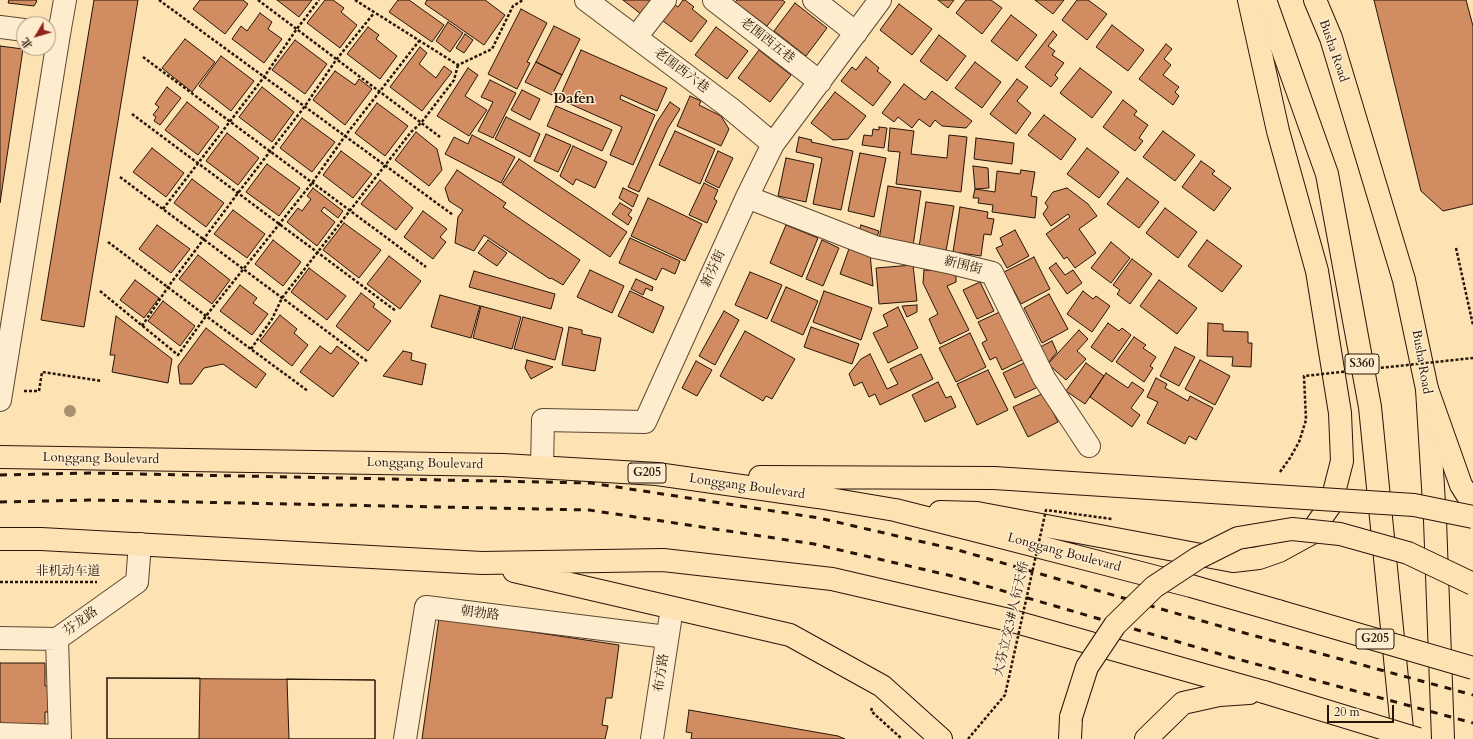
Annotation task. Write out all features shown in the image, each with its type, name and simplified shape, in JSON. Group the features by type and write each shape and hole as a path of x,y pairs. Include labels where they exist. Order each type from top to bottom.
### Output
{"main road":[{"path":"894,510 976,513 1233,561 1259,558 1279,551 1310,534 1331,504 1342,461 1338,398 1317,271 1278,131 1249,0"},
{"name":"S360","path":"1265,0 1326,174 1370,407 1403,739"},
{"name":"Busha Road","path":"1315,0 1331,38 1404,280 1427,389 1435,520 1443,739"},
{"path":"1427,389 1461,485 1473,504"},
{"name":"Longgang Boulevard","path":"0,457 503,465 657,474 681,477 894,510 1121,568 1278,611 1473,668"},
{"path":"681,477 994,478 1414,505 1473,517"},
{"path":"1070,739 1071,717 1087,667 1115,625 1154,587 1198,558 1238,538 1292,529 1340,534 1408,553 1473,584"},
{"path":"0,539 41,539 482,563 663,560 832,579 1009,620 1264,692 1418,739"},
{"path":"482,563 790,635 882,686 940,739"},
{"path":"1146,739 1182,703 1219,695 1264,692"}],"street":[{"path":"56,25 65,0"},
{"name":"老围西六巷","path":"586,0 730,108 773,144"},
{"path":"636,37 665,0"},
{"name":"老围西五巷","path":"714,0 820,82"},
{"path":"814,0 856,33"},
{"name":"新芬街","path":"542,467 543,420 644,422 747,197 773,144 880,0"},
{"path":"0,27 16,29"},
{"path":"0,400 4,344 49,56"},
{"name":"新围街","path":"747,197 875,247 992,273 1044,378 1089,446"},
{"name":"芬龙路","path":"60,737 57,639 137,582 140,544"},
{"name":"朝勃路","path":"405,739 426,607 667,637"},
{"name":"布方路","path":"652,739 672,608"},
{"path":"0,638 57,639"},
{"path":"0,734 60,737"}],"path":[{"path":"159,0 454,215"},
{"path":"258,0 440,137"},
{"path":"163,209 199,164 264,77 296,30 319,0"},
{"path":"355,0 458,65"},
{"path":"458,65 492,50 513,6 523,0"},
{"path":"142,326 168,287 305,106 336,60 374,13"},
{"path":"100,292 178,355 206,316 312,183 345,136 419,41"},
{"path":"143,57 426,267"},
{"path":"251,349 272,319 282,298 411,132 421,123 454,80 458,65"},
{"path":"132,114 396,311"},
{"path":"120,177 368,362"},
{"path":"108,242 308,391"},
{"path":"1456,248 1473,325"},
{"path":"1280,472 1299,442 1306,420 1304,376 1473,358"},
{"path":"39,391 42,372 102,381"},
{"name":"大芬立交3#人行天桥","path":"968,739 1005,695 1046,510 1112,520"},
{"name":"非机动车道","path":"0,582 99,582"},
{"path":"871,711 902,739"}],"building":[{"path":"9,0 37,1 34,6 8,3"},
{"path":"94,0 138,0 84,327 41,320"},
{"path":"200,0 243,0 248,4 225,34 193,9"},
{"path":"277,0 312,0 299,17"},
{"path":"325,0 333,0 344,8 341,12 357,25 340,48 307,23"},
{"path":"398,0 409,0 444,25 432,42 389,12"},
{"path":"427,0 485,0 505,15 484,45 425,4"},
{"path":"623,0 660,0 646,18"},
{"path":"683,0 694,7 692,9 707,21 691,42 659,18 671,2 678,7"},
{"path":"737,0 782,0 785,2 767,26 735,2"},
{"path":"938,0 954,0 948,8"},
{"path":"966,0 991,0 1002,8 982,34 956,13"},
{"path":"1035,0 1064,0 1053,14"},
{"path":"1077,0 1088,0 1107,14 1087,40 1062,20"},
{"path":"1374,0 1466,0 1473,26 1473,204 1443,211 1421,191"},
{"path":"795,3 827,28 806,56 774,31"},
{"path":"899,4 932,29 912,55 880,30"},
{"path":"521,9 547,23 527,62 530,63 517,89 488,74"},
{"path":"260,13 272,22 268,29 282,39 264,63 232,39 241,26 247,31"},
{"path":"1011,15 1037,35 1017,61 991,41"},
{"path":"448,22 463,33 450,52 436,41"},
{"path":"1112,25 1144,50 1128,71 1096,47"},
{"path":"554,26 580,39 562,75 536,62"},
{"path":"368,27 379,35 376,39 397,56 380,79 347,54"},
{"path":"716,27 748,51 727,79 695,55"},
{"path":"1053,31 1057,35 1048,46 1055,51 1052,55 1064,63 1055,75 1058,78 1051,87 1025,67"},
{"path":"465,34 473,40 464,53 456,48"},
{"path":"939,35 966,56 947,81 920,61"},
{"path":"185,39 215,62 192,92 162,68"},
{"path":"295,40 327,64 305,94 272,70"},
{"path":"1166,44 1172,49 1164,59 1171,65 1163,75 1179,87 1175,92 1179,96 1173,105 1139,79"},
{"path":"0,46 16,48 16,56 22,56 0,203"},
{"path":"420,47 427,53 419,64 436,78 444,66 452,72 422,111 390,87"},
{"path":"581,50 667,88 657,111 621,95 620,99 655,115 633,165 610,155 622,127 559,99"},
{"path":"759,50 791,75 770,102 738,78"},
{"path":"221,56 254,81 231,111 199,86"},
{"path":"866,57 879,68 877,71 891,82 873,106 841,81 852,67 856,70"},
{"path":"536,62 562,75 552,95 525,82"},
{"path":"975,62 1001,82 982,108 955,88"},
{"path":"468,68 478,75 465,96 487,110 469,136 437,116"},
{"path":"1080,68 1112,92 1092,118 1060,93"},
{"path":"335,71 355,85 359,79 372,89 345,125 313,100"},
{"path":"1017,79 1028,87 1017,101 1031,113 1016,134 990,114"},
{"path":"490,80 516,93 493,138 478,131 493,102 481,97"},
{"path":"904,84 925,100 932,91 972,121 966,128 942,126 935,120 930,127 919,119 912,128 898,117 894,122 882,113"},
{"path":"167,87 181,98 160,125 154,121 156,117 153,115 159,107 155,104"},
{"path":"262,87 294,112 272,142 239,117"},
{"path":"522,90 540,99 530,120 511,110"},
{"path":"835,92 866,116 848,139 833,140 811,123"},
{"path":"690,96 701,101 699,105 721,116 729,129 721,146 677,126"},
{"path":"1123,100 1137,111 1134,115 1148,125 1139,138 1143,141 1135,151 1103,127"},
{"path":"187,102 219,127 198,155 165,130"},
{"path":"670,102 680,109 668,128 639,192 628,187 657,122"},
{"path":"377,103 408,126 385,156 355,133"},
{"path":"556,106 612,130 602,151 547,126"},
{"path":"1044,115 1076,139 1061,160 1028,135"},
{"path":"506,117 540,134 530,157 495,139"},
{"path":"302,118 335,142 312,172 280,148"},
{"path":"879,127 887,128 884,148 862,145 864,135 872,136 873,129 879,130"},
{"path":"890,128 914,131 911,154 947,158 949,135 967,137 961,192 896,184 900,152 888,151"},
{"path":"675,131 715,149 700,184 659,165"},
{"path":"1163,131 1195,155 1175,181 1143,157"},
{"path":"416,132 437,149 442,170 429,186 395,160"},
{"path":"227,133 259,158 238,185 206,161"},
{"path":"546,134 571,145 558,172 534,161"},
{"path":"472,135 515,157 501,183 445,154 454,137 468,144"},
{"path":"799,137 812,140 811,142 853,151 841,210 813,204 822,158 796,152"},
{"path":"976,138 1014,143 1012,164 974,159"},
{"path":"573,146 607,162 595,188 576,179 573,185 560,176"},
{"path":"152,148 184,173 166,197 133,172"},
{"path":"1087,148 1119,172 1099,198 1067,174"},
{"path":"341,151 372,174 353,198 323,175"},
{"path":"718,151 733,158 719,188 705,181"},
{"path":"860,153 886,158 874,217 848,211"},
{"path":"786,158 814,164 806,202 778,196"},
{"path":"519,159 627,232 610,257 502,184"},
{"path":"1201,161 1215,171 1212,174 1231,188 1214,211 1182,187"},
{"path":"267,164 300,188 279,216 246,192"},
{"path":"973,166 988,168 989,188 975,189"},
{"path":"457,170 506,203 503,207 580,260 563,285 551,278 550,279 484,235 474,251 455,243 458,217 463,210 449,201 445,188"},
{"path":"1021,170 1035,172 1031,196 1037,197 1035,218 992,212 993,205 978,203 979,198 973,198 975,189 995,192 997,171 1020,174"},
{"path":"1127,178 1159,202 1139,228 1107,204"},
{"path":"192,179 224,203 206,227 174,203"},
{"path":"380,180 413,208 396,230 361,204"},
{"path":"704,183 718,190 714,199 717,201 707,223 689,215"},
{"path":"888,186 921,191 913,246 879,240"},
{"path":"313,188 343,211 338,218 324,207 321,211 335,222 317,246 287,222 298,208 302,211 311,199 307,196"},
{"path":"623,188 638,195 633,207 619,198"},
{"path":"1067,188 1088,204 1097,216 1079,229 1096,253 1075,268 1067,257 1064,259 1046,234 1070,217 1068,214 1051,226 1043,214 1048,207 1045,203 1053,192"},
{"path":"648,198 702,224 685,261 631,236"},
{"path":"926,202 954,206 946,251 919,247"},
{"path":"620,203 632,210 628,215 632,218 628,225 612,214"},
{"path":"960,207 988,212 987,218 994,219 991,235 984,234 981,256 953,252"},
{"path":"1165,208 1197,232 1178,258 1146,233"},
{"path":"233,210 265,234 247,258 214,234"},
{"path":"423,211 447,229 440,237 446,242 433,259 404,237"},
{"path":"344,223 381,250 359,278 323,250"},
{"path":"157,225 190,249 171,273 139,249"},
{"path":"786,225 818,238 802,277 770,263"},
{"path":"861,225 879,231 876,240 858,234"},
{"path":"1015,230 1029,256 1007,268 996,248 1003,245 1000,238"},
{"path":"630,238 680,261 675,274 662,268 656,280 619,263"},
{"path":"273,240 301,262 283,286 255,264"},
{"path":"488,240 507,253 497,266 478,253"},
{"path":"822,240 839,248 823,286 806,279"},
{"path":"1207,240 1242,266 1222,292 1188,266"},
{"path":"1111,242 1130,258 1111,283 1091,268"},
{"path":"850,246 870,253 873,286 840,274"},
{"path":"198,255 230,280 212,304 179,279"},
{"path":"389,256 421,281 400,309 367,284"},
{"path":"1034,257 1050,289 1021,304 1004,272"},
{"path":"1132,259 1152,274 1130,304 1117,294 1120,290 1113,285"},
{"path":"1056,263 1065,275 1073,270 1082,283 1067,294 1049,268"},
{"path":"913,265 917,301 879,304 876,268"},
{"path":"309,268 346,296 327,320 291,292"},
{"path":"590,270 624,286 612,313 577,297"},
{"path":"924,270 956,272 956,282 947,286 969,330 940,344 929,319 938,314 923,283"},
{"path":"474,271 555,294 551,309 469,287"},
{"path":"750,272 782,285 767,319 735,305"},
{"path":"636,279 653,287 652,291 646,288 643,295 631,289"},
{"path":"135,280 159,298 144,318 120,300"},
{"path":"1159,280 1197,308 1177,334 1140,306"},
{"path":"980,282 994,311 977,319 963,290"},
{"path":"240,285 257,298 253,303 268,314 252,335 220,311"},
{"path":"786,287 818,301 803,335 771,321"},
{"path":"630,291 664,307 653,333 618,316"},
{"path":"824,291 872,308 861,340 813,322"},
{"path":"1083,291 1093,299 1096,296 1110,306 1092,332 1067,314"},
{"path":"361,293 375,304 373,307 391,321 368,351 336,326"},
{"path":"1049,294 1068,329 1042,343 1024,308"},
{"path":"440,295 480,306 471,338 431,327"},
{"path":"163,301 195,326 180,346 148,321"},
{"path":"917,305 917,312 907,317 902,306"},
{"path":"481,306 521,317 512,349 473,338"},
{"path":"898,307 918,348 888,363 873,333 888,326 883,315"},
{"path":"1004,310 1024,359 1002,370 996,357 990,360 982,343 987,340 978,322"},
{"path":"724,311 739,320 715,365 699,356"},
{"path":"280,315 297,329 294,333 308,345 292,366 260,341"},
{"path":"116,316 172,359 168,383 112,372 115,355 110,355"},
{"path":"523,317 563,328 555,360 514,349"},
{"path":"1108,323 1119,331 1122,328 1131,335 1112,362 1091,347"},
{"path":"1208,323 1223,324 1223,331 1248,332 1248,343 1252,343 1251,367 1232,366 1233,357 1207,356"},
{"path":"569,327 582,330 582,334 601,338 595,371 562,365"},
{"path":"811,327 859,344 852,364 804,347"},
{"path":"206,328 266,374 256,388 223,364 204,368 192,384 180,384 178,366"},
{"path":"1079,330 1088,339 1077,351 1086,359 1066,380 1048,364"},
{"path":"745,331 795,359 772,399 766,396 763,401 720,376"},
{"path":"970,333 986,367 956,382 939,348"},
{"path":"1134,337 1146,345 1143,348 1156,357 1150,366 1153,368 1144,382 1116,362"},
{"path":"1052,341 1057,352 1048,363 1040,347"},
{"path":"320,346 331,354 337,346 359,363 333,397 300,372"},
{"path":"1175,347 1195,357 1179,386 1160,376"},
{"path":"403,351 412,353 411,360 426,364 422,385 383,376"},
{"path":"870,354 887,389 898,384 890,369 921,354 933,379 880,405 875,394 869,397 862,382 854,386 849,374 861,359"},
{"path":"527,360 553,367 531,379 525,368"},
{"path":"1200,360 1230,376 1215,405 1185,389"},
{"path":"696,361 712,370 697,396 682,388"},
{"path":"1026,362 1038,387 1015,398 1003,373"},
{"path":"1086,363 1104,376 1085,404 1066,391"},
{"path":"988,370 1008,410 977,425 957,384"},
{"path":"1106,373 1128,388 1132,382 1144,390 1131,408 1140,415 1132,427 1090,397"},
{"path":"1156,378 1167,384 1165,388 1188,401 1190,396 1213,408 1196,440 1189,436 1185,444 1147,423 1158,402 1147,397"},
{"path":"938,382 946,398 951,396 956,407 925,422 912,395"},
{"path":"1044,393 1058,422 1028,437 1013,407"},
{"path":"439,618 619,645 612,698 606,698 602,725 608,726 605,739 422,739"},
{"path":"0,663 45,663 45,686 51,686 50,712 45,712 45,729 0,728"},
{"path":"107,678 375,680 375,739 107,739"},
{"path":"107,678 200,678 199,739 107,739"},
{"path":"287,679 375,680 375,739 289,739"},
{"path":"689,710 838,736 845,739 691,739 692,733 686,732"}],"railway":[{"path":"0,475 90,473 591,483 819,518 958,550 1237,631 1473,695"},
{"path":"0,502 90,500 589,510 814,544 952,576 1230,657 1473,723"}],"district":[{"name":"Dafen","path":"574,100"}]}
